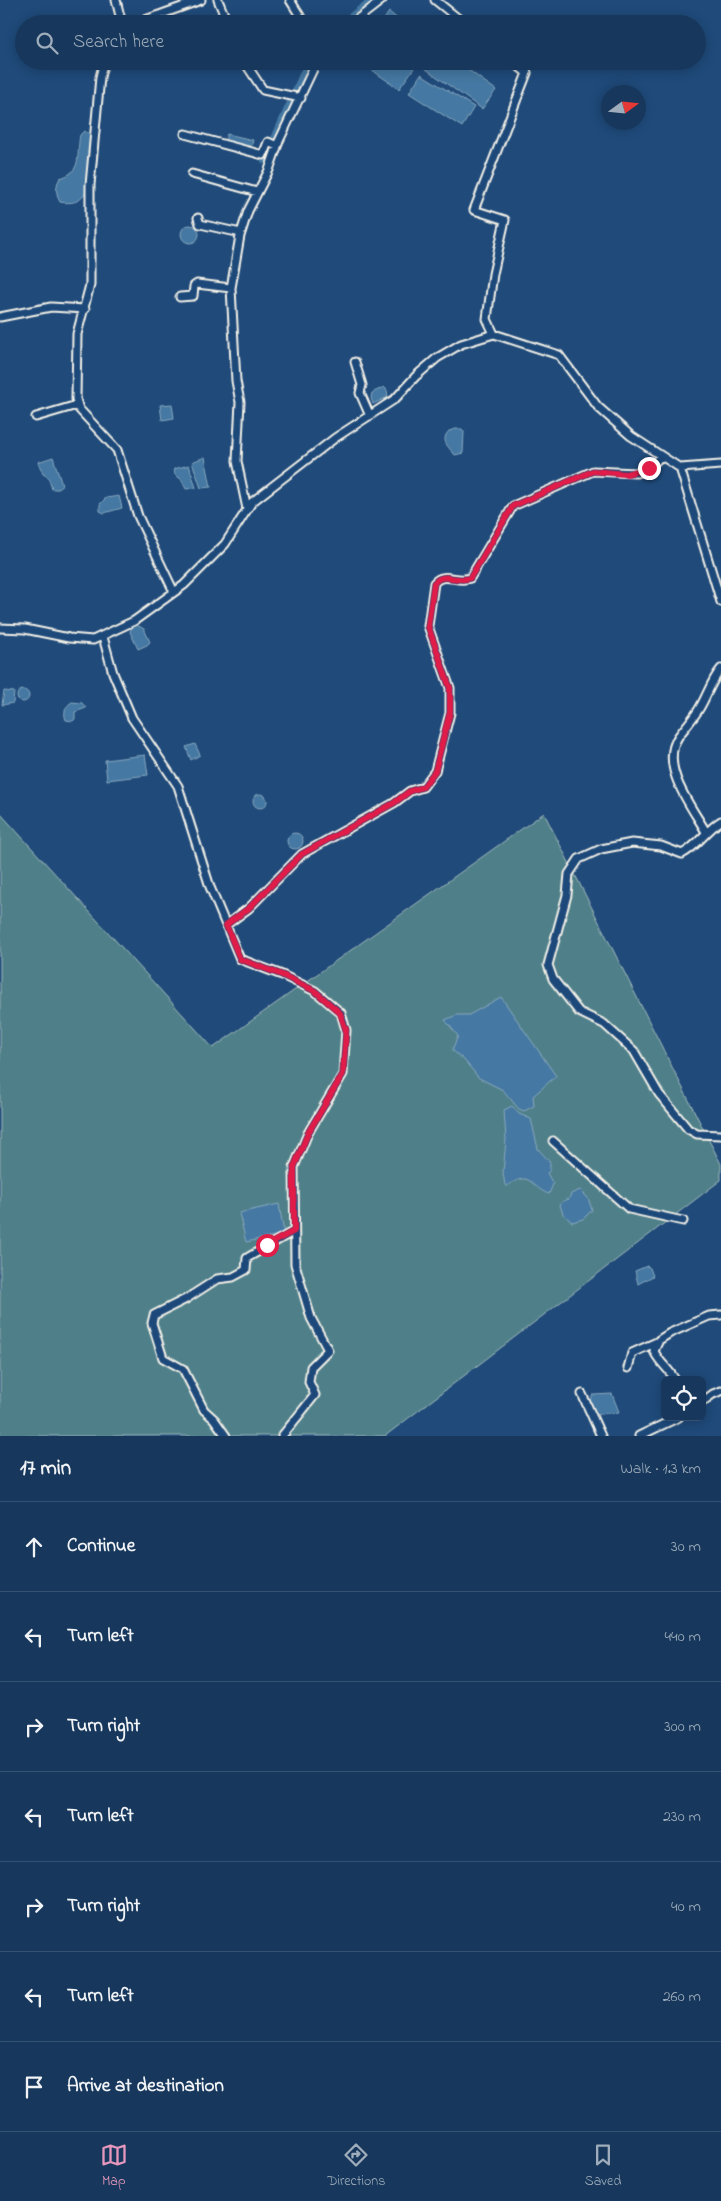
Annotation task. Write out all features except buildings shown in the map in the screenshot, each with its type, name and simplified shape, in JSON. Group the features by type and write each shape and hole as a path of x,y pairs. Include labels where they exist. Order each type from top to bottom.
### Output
{"street":[{"path":"116,0 120,15"},
{"path":"159,15 201,0"},
{"path":"218,0 224,15"},
{"path":"290,0 299,15"},
{"path":"363,15 382,0"},
{"path":"435,0 454,15"},
{"path":"102,70 90,185 90,285 77,334 77,405 117,450 138,516 174,592"},
{"path":"250,70 263,90 300,98"},
{"path":"247,509 237,461 240,402 236,381 231,288 241,233 257,192 269,170 277,146 313,70"},
{"path":"494,334 487,320 493,274 505,220 474,210 527,73 523,70"},
{"path":"185,134 263,154 268,142 277,146"},
{"path":"192,174 257,192"},
{"path":"198,218 200,224 241,233"},
{"path":"180,296 194,296 194,286 197,284 231,288"},
{"path":"0,318 51,307 85,309"},
{"path":"0,628 25,629 69,638 93,640 134,621 174,592 225,544 252,502 335,438 395,399 416,376 437,358 461,344 494,334 559,355 598,407 631,436 680,468 721,465"},
{"path":"355,362 362,385 360,393 370,416"},
{"path":"36,417 77,405"},
{"path":"226,925 249,908 302,854 394,803 410,791 423,787 435,771 450,712 450,688 428,626 434,583 437,579 441,577 462,580 470,578 513,506 593,471 636,472 649,468 662,456"},
{"path":"680,468 721,602"},
{"path":"103,637 112,673 132,718 178,786 210,887 240,959 282,975 315,991 340,1013 346,1030 343,1074 308,1133 294,1167 295,1264 311,1318 328,1350 311,1366 309,1382 315,1395 282,1436"},
{"path":"706,832 675,780 674,748 678,738 696,714 713,679 721,669"},
{"path":"721,821 682,854 661,846 632,843 609,847 579,859 569,874 567,895 548,966 553,979 579,1012 604,1024 634,1051 659,1094 688,1129 697,1134 721,1135"},
{"path":"553,1141 629,1209 683,1221"},
{"path":"226,1436 214,1418 204,1410 183,1369 163,1358 152,1323 154,1315 186,1299 217,1279 233,1277 246,1270 247,1258 294,1231"},
{"path":"628,1368 632,1353 709,1316 721,1315"},
{"path":"659,1340 654,1351 658,1362 666,1366 672,1376"},
{"path":"706,1399 721,1391"},
{"path":"582,1394 600,1436"},
{"path":"640,1436 672,1421"}],"green space":[{"path":"0,813 213,1048 544,813 721,1164 721,1180 385,1436 0,1436"}],"water":[{"path":"372,70 413,70 399,89"},
{"path":"427,70 468,70 496,90 482,109"},
{"path":"421,74 474,107 462,127 409,93"},
{"path":"84,131 90,134 91,140 86,192 76,202 60,202 57,184 60,178 72,172 75,167 80,135"},
{"path":"227,134 253,140 251,148 225,141"},
{"path":"190,225 197,227 199,234 197,241 190,243 183,241 181,234 183,227"},
{"path":"384,387 387,390 388,397 373,404 372,393"},
{"path":"172,404 174,418 162,420 160,405"},
{"path":"462,429 464,432 463,453 455,455 446,443 445,437 449,431"},
{"path":"53,457 62,485 59,489 52,489 48,477 43,474 38,462"},
{"path":"205,457 211,487 201,488 192,462"},
{"path":"189,465 196,488 186,489 181,479 175,475 174,469"},
{"path":"119,496 122,508 104,513 100,511 100,504 106,498"},
{"path":"137,625 144,629 150,642 138,649 130,632 132,627"},
{"path":"21,690 25,690 29,696 25,702 21,702 17,698 17,694"},
{"path":"4,691 14,692 13,703 2,705"},
{"path":"72,702 82,703 86,708 75,712 75,719 73,721 66,720 65,715 66,708"},
{"path":"195,744 200,755 191,760 186,747"},
{"path":"145,755 148,775 107,780 105,760"},
{"path":"257,794 263,794 267,801 263,808 257,808 253,804 253,798"},
{"path":"295,833 303,841 295,849 287,841"},
{"path":"501,997 556,1076 533,1096 534,1106 524,1111 519,1109 503,1090 479,1078 464,1060 452,1050 458,1036 445,1020 457,1015 469,1015"},
{"path":"512,1106 519,1114 531,1119 538,1149 550,1162 550,1170 547,1173 553,1184 549,1194 526,1179 515,1181 507,1186 505,1185 503,1173 506,1140 504,1110"},
{"path":"580,1190 588,1198 592,1210 583,1219 572,1222 563,1214 560,1205 563,1201 569,1199 571,1194"},
{"path":"279,1204 284,1234 246,1242 239,1213"},
{"path":"647,1266 650,1268 653,1276 638,1284 635,1271"},
{"path":"612,1394 619,1412 593,1415 589,1402 593,1395"}],"waterway":[{"path":"352,15 371,0"},
{"path":"264,161 304,70"}],"route":[{"path":"267,1245 294,1231 294,1167 308,1133 343,1074 346,1030 340,1013 315,991 282,975 240,959 226,925 249,908 302,854 394,803 410,791 423,787 435,771 450,712 450,688 428,626 434,583 437,579 441,577 462,580 470,578 513,506 593,471 600,470 626,474 649,468"}]}
